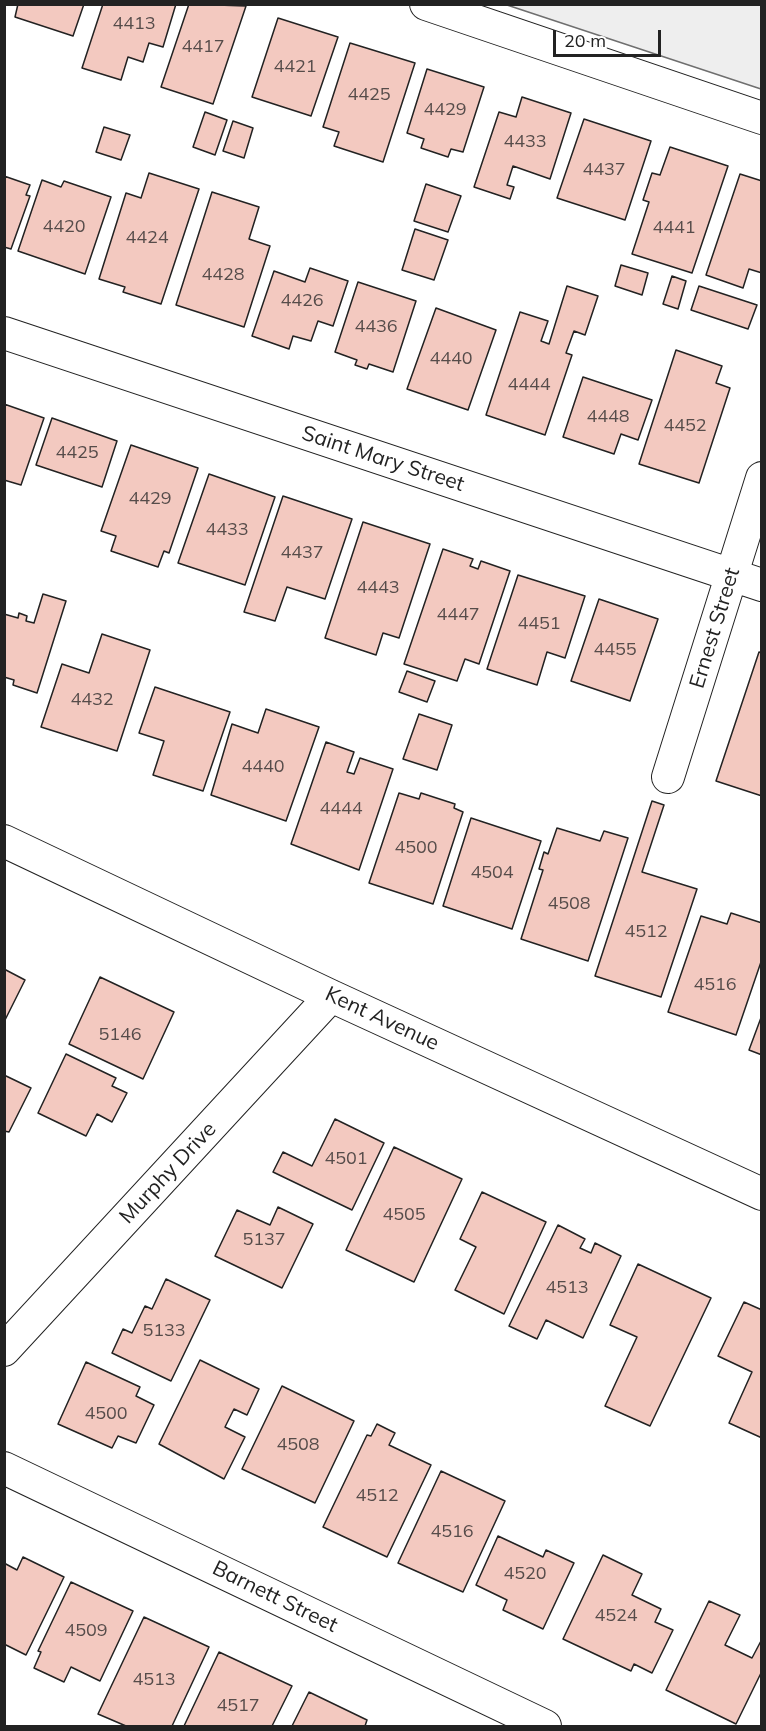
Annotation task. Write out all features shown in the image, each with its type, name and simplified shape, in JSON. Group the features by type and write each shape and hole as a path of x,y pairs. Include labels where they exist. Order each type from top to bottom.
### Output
{"street":[{"path":"426,4 762,118"},
{"name":"Saint Mary Street","path":"4,333 762,585"},
{"name":"Ernest Street","path":"668,777 762,478"},
{"name":"Kent Avenue","path":"4,841 331,996 762,1194"},
{"name":"Murphy Drive","path":"4,1350 331,996"},
{"name":"Barnett Street","path":"4,1468 545,1726"}],"shaded area":[{"path":"507,5 761,5 761,89"}],"building":[{"path":"18,4 84,4 73,36 15,17"},
{"path":"103,4 176,4 163,47 149,43 143,62 128,57 121,80 82,68"},
{"path":"189,4 246,6 213,104 161,87"},
{"path":"278,18 338,37 311,116 252,97"},
{"path":"350,43 415,63 383,162 334,146 339,132 323,127"},
{"path":"427,69 484,87 463,152 451,149 448,157 421,148 424,139 407,133"},
{"path":"522,97 571,113 550,179 513,166 507,185 514,187 510,199 474,187 499,112 516,117"},
{"path":"205,112 227,120 215,155 193,147"},
{"path":"584,119 651,141 625,220 557,198"},
{"path":"233,121 253,128 244,158 223,151"},
{"path":"104,127 130,135 121,160 96,152"},
{"path":"670,147 728,166 692,273 632,254 649,202 643,200 652,173 660,175"},
{"path":"149,173 199,189 161,304 123,292 125,287 99,279 126,193 141,198"},
{"path":"740,174 762,181 762,273 749,269 743,288 706,275"},
{"path":"4,176 30,185 26,195 30,196 11,249 4,247"},
{"path":"42,180 61,187 64,181 111,197 85,274 18,251"},
{"path":"426,184 461,196 448,232 414,221"},
{"path":"212,192 259,207 249,239 270,246 244,327 176,305"},
{"path":"415,229 448,240 434,280 402,270"},
{"path":"621,265 648,273 642,295 615,286"},
{"path":"310,268 348,281 333,326 318,321 311,341 293,336 289,349 252,336 274,271 305,282"},
{"path":"672,276 686,281 678,309 663,304"},
{"path":"358,282 416,301 393,372 369,364 367,369 355,365 357,360 335,352"},
{"path":"567,286 598,296 585,335 574,331 566,353 572,355 545,435 486,415 520,312 548,321 541,341 549,344"},
{"path":"699,286 757,305 748,329 691,310"},
{"path":"436,308 496,330 468,410 407,389"},
{"path":"676,350 722,366 716,383 730,388 699,483 639,464"},
{"path":"583,377 652,400 638,440 621,434 614,454 563,437"},
{"path":"4,404 44,418 21,485 4,480"},
{"path":"52,418 117,441 102,487 36,465"},
{"path":"131,445 198,468 169,553 164,551 158,567 111,551 116,536 101,531"},
{"path":"209,474 275,497 245,585 178,563"},
{"path":"283,496 352,519 325,599 287,587 275,621 244,612"},
{"path":"363,522 430,544 399,638 383,633 376,655 325,638"},
{"path":"443,549 473,559 470,566 478,569 481,561 510,571 479,664 465,659 457,681 404,664"},
{"path":"518,575 585,596 565,658 547,652 537,685 487,669"},
{"path":"43,594 66,601 37,693 13,685 14,680 4,677 4,614 18,618 19,613 27,616 26,621 34,623"},
{"path":"599,599 658,619 630,701 571,681"},
{"path":"102,634 150,650 117,751 41,727 62,664 89,673"},
{"path":"759,652 762,653 762,796 716,781"},
{"path":"407,671 435,681 427,702 399,692"},
{"path":"155,687 230,712 203,791 153,775 164,741 139,733"},
{"path":"266,709 319,727 286,821 211,795 232,724 258,733"},
{"path":"419,714 452,725 437,770 403,759"},
{"path":"326,742 354,752 347,772 354,774 360,758 393,769 359,870 291,844"},
{"path":"399,793 419,799 421,793 455,804 454,808 463,812 433,904 369,883"},
{"path":"652,801 664,805 642,872 697,889 661,997 595,976"},
{"path":"471,818 541,841 512,929 443,906"},
{"path":"557,828 600,841 604,831 628,838 588,961 521,939 543,870 539,869 544,852 548,854"},
{"path":"731,913 762,923 762,959 736,1035 668,1012 701,916 727,924"},
{"path":"4,969 25,980 4,1022"},
{"path":"100,977 174,1012 143,1079 69,1044"},
{"path":"762,1015 762,1055 749,1050"},
{"path":"66,1054 116,1078 112,1086 127,1093 112,1122 97,1114 86,1136 38,1113"},
{"path":"4,1075 31,1088 9,1132 4,1131"},
{"path":"335,1119 384,1143 352,1210 273,1172 283,1152 312,1166"},
{"path":"394,1147 462,1179 414,1282 346,1250"},
{"path":"482,1192 546,1222 504,1314 455,1290 476,1247 460,1239"},
{"path":"278,1207 313,1224 282,1288 215,1256 237,1210 270,1225"},
{"path":"558,1225 585,1239 580,1248 591,1253 595,1243 621,1256 583,1338 546,1320 537,1339 509,1326"},
{"path":"638,1264 711,1298 650,1426 605,1406 637,1337 610,1325"},
{"path":"166,1279 210,1300 171,1381 112,1353 123,1329 132,1333 145,1306 152,1309"},
{"path":"744,1302 762,1310 762,1438 729,1423 752,1372 718,1356"},
{"path":"200,1360 259,1389 247,1415 234,1409 225,1427 245,1437 224,1479 159,1444"},
{"path":"86,1362 140,1387 136,1396 154,1405 136,1443 118,1436 112,1448 58,1424"},
{"path":"282,1386 354,1421 315,1503 242,1469"},
{"path":"377,1424 395,1433 389,1445 431,1465 387,1557 323,1527 367,1435 371,1436"},
{"path":"441,1471 505,1501 463,1592 398,1563"},
{"path":"498,1536 543,1557 546,1550 574,1563 543,1629 503,1610 507,1600 476,1585"},
{"path":"603,1555 642,1574 632,1595 661,1609 655,1622 673,1630 652,1673 634,1664 631,1671 563,1639"},
{"path":"23,1557 64,1577 26,1655 4,1644 4,1563 17,1570"},
{"path":"71,1582 133,1611 100,1681 71,1667 64,1682 34,1668 41,1652 38,1651"},
{"path":"709,1601 740,1615 725,1645 752,1658 762,1639 762,1671 736,1724 666,1690"},
{"path":"144,1617 209,1647 172,1726 126,1726 98,1714"},
{"path":"219,1652 292,1686 272,1726 184,1726"},
{"path":"309,1692 367,1720 365,1726 292,1726"}]}
